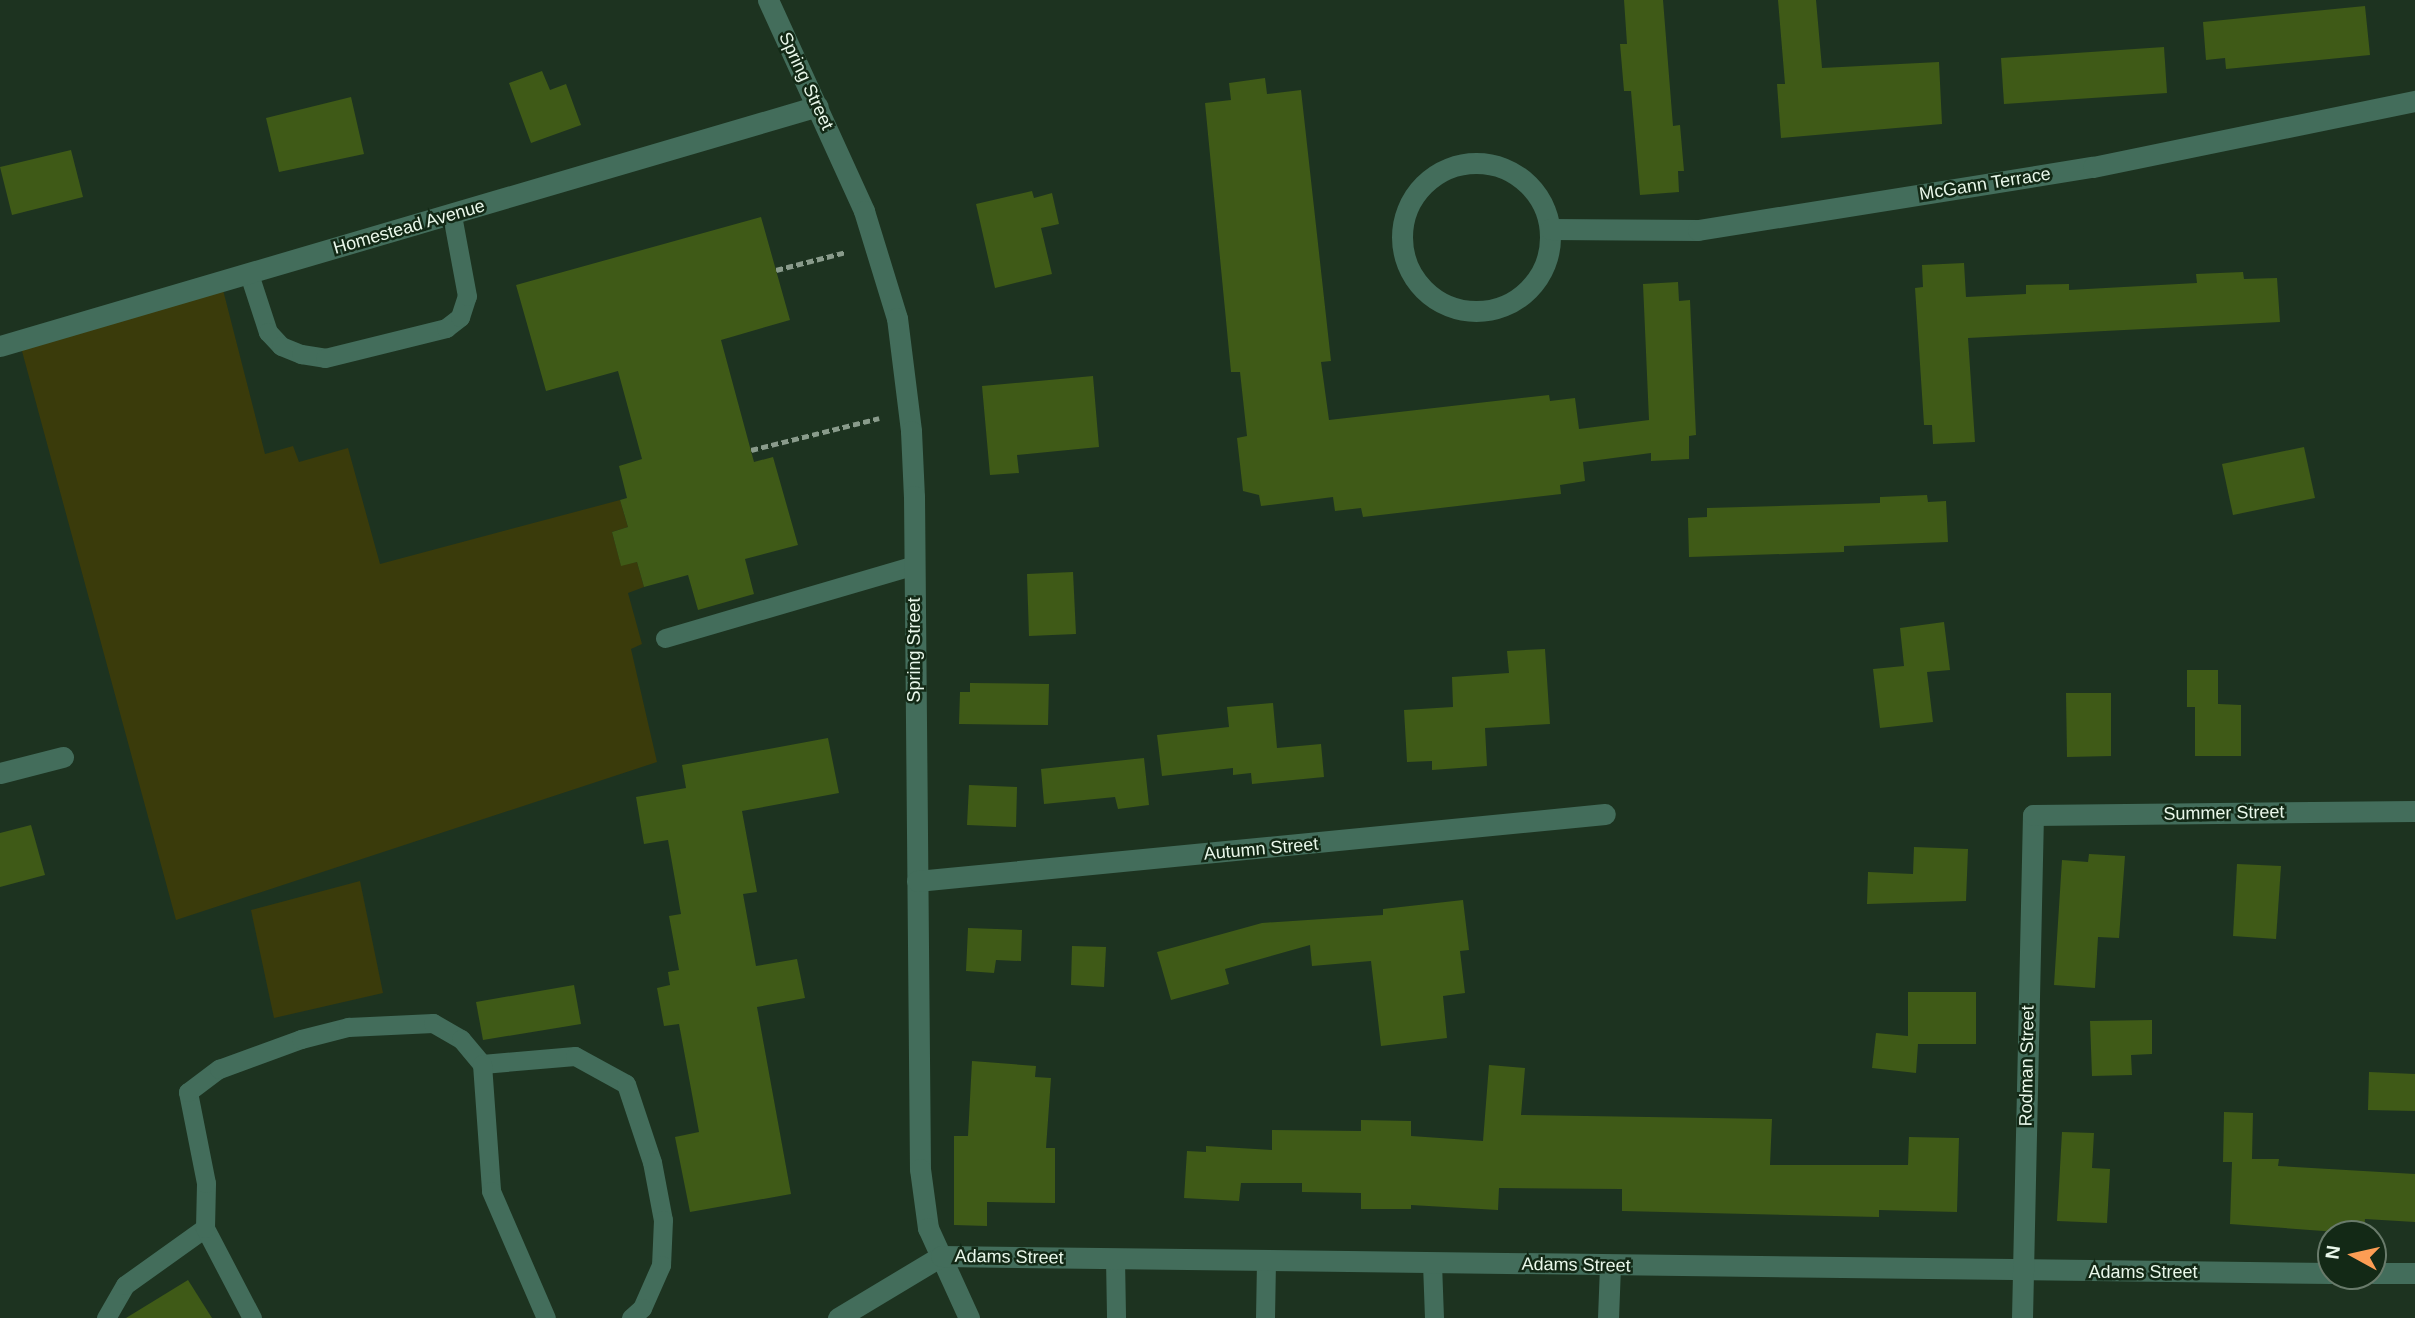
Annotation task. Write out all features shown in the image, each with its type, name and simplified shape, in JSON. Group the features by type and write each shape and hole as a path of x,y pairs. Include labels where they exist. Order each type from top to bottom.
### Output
{"street":[{"name":"Spring Street","path":"768,0 818,106 876,244 897,318 909,410 914,565 920,1169 928,1228 969,1318"},
{"name":"McGann Terrace","path":"1550,229 1698,230 2093,167 2415,101"},
{"name":"Homestead Avenue","path":"0,346 818,106"},
{"path":"1486,162 1509,169 1530,184 1543,205 1550,229 1549,253 1524,295 1502,307 1478,312 1454,309 1432,298 1414,281 1404,259 1400,234 1406,210 1418,188 1437,172 1461,163 1486,162"},
{"path":"0,774 63,757"},
{"name":"Summer Street","path":"2033,815 2415,811"},
{"name":"Autumn Street","path":"917,881 1605,814"},
{"name":"Rodman Street","path":"2022,1318 2033,815"},
{"name":"Adams Street","path":"838,1318 941,1256 2317,1273"},
{"path":"1608,1318 1609,1265"},
{"path":"2387,1273 2415,1273"}],"lane":[{"path":"249,274 268,332 281,346 301,354 325,358 446,328 460,317 467,296 452,215"},
{"path":"665,638 914,565"},
{"path":"253,1318 205,1228 206,1183 188,1092 219,1069 301,1039 348,1027 433,1023 461,1039 482,1063 492,1191 546,1318"},
{"path":"482,1063 575,1056 626,1084 652,1162 663,1220 661,1265 642,1308 631,1318"},
{"path":"106,1318 125,1285 205,1228"},
{"path":"1115,1258 1116,1318"},
{"path":"1265,1318 1266,1260"},
{"path":"1433,1263 1434,1318"}],"path":[{"path":"776,270 876,244"},
{"path":"751,450 909,410"}],"shaded area":[{"path":"221,282 265,454 293,446 299,462 348,448 380,564 620,500 628,527 612,532 621,565 637,562 644,587 628,593 642,644 631,649 657,762 176,920 19,340"},
{"path":"360,881 383,993 274,1018 251,910"}],"building":[{"path":"1624,0 1663,0 1673,126 1680,125 1684,171 1678,171 1679,192 1640,195 1631,91 1624,91 1620,44 1627,44"},
{"path":"1778,0 1816,0 1822,68 1939,62 1942,124 1781,138 1777,84 1785,84"},
{"path":"2365,6 2370,55 2226,69 2225,58 2206,60 2203,22"},
{"path":"2164,47 2167,93 2004,104 2001,58"},
{"path":"542,71 550,90 566,84 581,125 531,143 509,83"},
{"path":"1265,78 1267,94 1301,90 1331,361 1321,362 1329,420 1549,395 1550,401 1575,398 1579,429 1649,420 1643,284 1678,282 1679,301 1690,300 1696,435 1689,436 1689,459 1651,461 1651,453 1583,462 1585,481 1560,485 1561,494 1363,517 1361,508 1335,511 1333,497 1261,506 1259,495 1243,491 1237,438 1247,436 1240,372 1231,372 1205,103 1231,100 1229,83"},
{"path":"351,97 364,154 279,172 266,118"},
{"path":"71,150 83,197 12,215 0,167"},
{"path":"1032,191 1034,198 1052,193 1059,224 1041,228 1052,274 995,288 976,204"},
{"path":"761,217 790,320 721,340 754,462 773,457 798,545 745,559 754,594 698,610 688,575 644,587 637,562 621,566 612,532 628,527 620,500 627,498 619,466 642,459 618,371 546,391 516,285"},
{"path":"1964,263 1966,297 2026,294 2026,285 2069,284 2069,290 2197,283 2196,274 2243,272 2244,279 2277,278 2280,322 1968,338 1975,442 1933,444 1932,425 1924,425 1915,288 1923,287 1922,265"},
{"path":"1093,376 1099,447 1017,455 1019,473 990,475 982,386"},
{"path":"2304,447 2315,498 2233,515 2222,464"},
{"path":"1927,495 1928,502 1946,501 1948,542 1844,546 1844,552 1689,557 1688,518 1707,517 1707,508 1880,503 1880,497"},
{"path":"1073,572 1076,634 1029,636 1027,574"},
{"path":"1944,622 1950,670 1927,672 1933,722 1880,728 1873,669 1904,666 1900,628"},
{"path":"1545,649 1550,724 1485,728 1487,766 1432,770 1432,761 1407,762 1404,710 1453,707 1452,677 1509,673 1507,651"},
{"path":"2187,670 2218,670 2218,704 2241,705 2241,756 2195,756 2195,707 2187,707"},
{"path":"970,683 1049,684 1048,725 959,724 960,692 970,692"},
{"path":"2066,693 2111,693 2111,756 2067,757"},
{"path":"1273,703 1277,748 1321,744 1324,777 1252,784 1251,773 1233,775 1233,768 1162,776 1157,735 1229,727 1227,707"},
{"path":"828,738 839,793 742,811 757,892 743,894 756,966 797,959 805,998 757,1007 791,1194 690,1212 675,1137 699,1132 679,1024 664,1026 657,988 670,985 668,972 679,970 669,916 681,914 668,840 644,844 636,797 686,788 682,765"},
{"path":"1144,758 1149,805 1118,809 1115,797 1044,804 1041,769"},
{"path":"969,785 1017,787 1016,827 967,825"},
{"path":"31,825 45,875 0,887 0,833"},
{"path":"1914,847 1968,849 1966,901 1867,904 1868,872 1913,874"},
{"path":"2089,854 2125,856 2119,938 2098,937 2095,988 2054,985 2062,860 2088,862"},
{"path":"2237,864 2281,866 2276,939 2233,936"},
{"path":"1463,900 1469,950 1460,951 1465,993 1443,996 1447,1038 1381,1046 1371,961 1312,966 1310,945 1225,969 1229,984 1171,1000 1157,952 1262,923 1383,915 1383,909"},
{"path":"968,928 1022,930 1021,961 996,960 994,973 966,971"},
{"path":"1072,946 1106,947 1104,987 1071,985"},
{"path":"574,985 581,1024 483,1040 476,1002"},
{"path":"1908,992 1976,992 1976,1044 1918,1044 1916,1073 1872,1068 1876,1033 1908,1036"},
{"path":"2152,1020 2152,1054 2131,1055 2132,1075 2092,1076 2090,1021"},
{"path":"972,1061 1036,1066 1035,1077 1051,1078 1046,1148 1055,1148 1055,1203 987,1202 987,1226 954,1225 954,1136 968,1136"},
{"path":"1489,1065 1525,1068 1521,1115 1772,1119 1770,1165 1908,1165 1909,1137 1959,1138 1957,1212 1879,1210 1879,1217 1622,1211 1622,1189 1499,1188 1498,1210 1411,1205 1411,1209 1361,1209 1361,1193 1302,1192 1302,1183 1241,1183 1239,1201 1184,1198 1187,1151 1206,1152 1206,1146 1272,1150 1272,1130 1361,1131 1361,1120 1411,1121 1411,1136 1483,1141"},
{"path":"2369,1072 2415,1074 2415,1111 2368,1110"},
{"path":"2224,1112 2253,1113 2252,1159 2279,1159 2278,1166 2415,1174 2415,1222 2317,1220 2317,1230 2230,1224 2232,1162 2223,1162"},
{"path":"2062,1132 2094,1133 2092,1168 2110,1169 2107,1223 2057,1221"},
{"path":"188,1280 212,1318 126,1318"}]}
